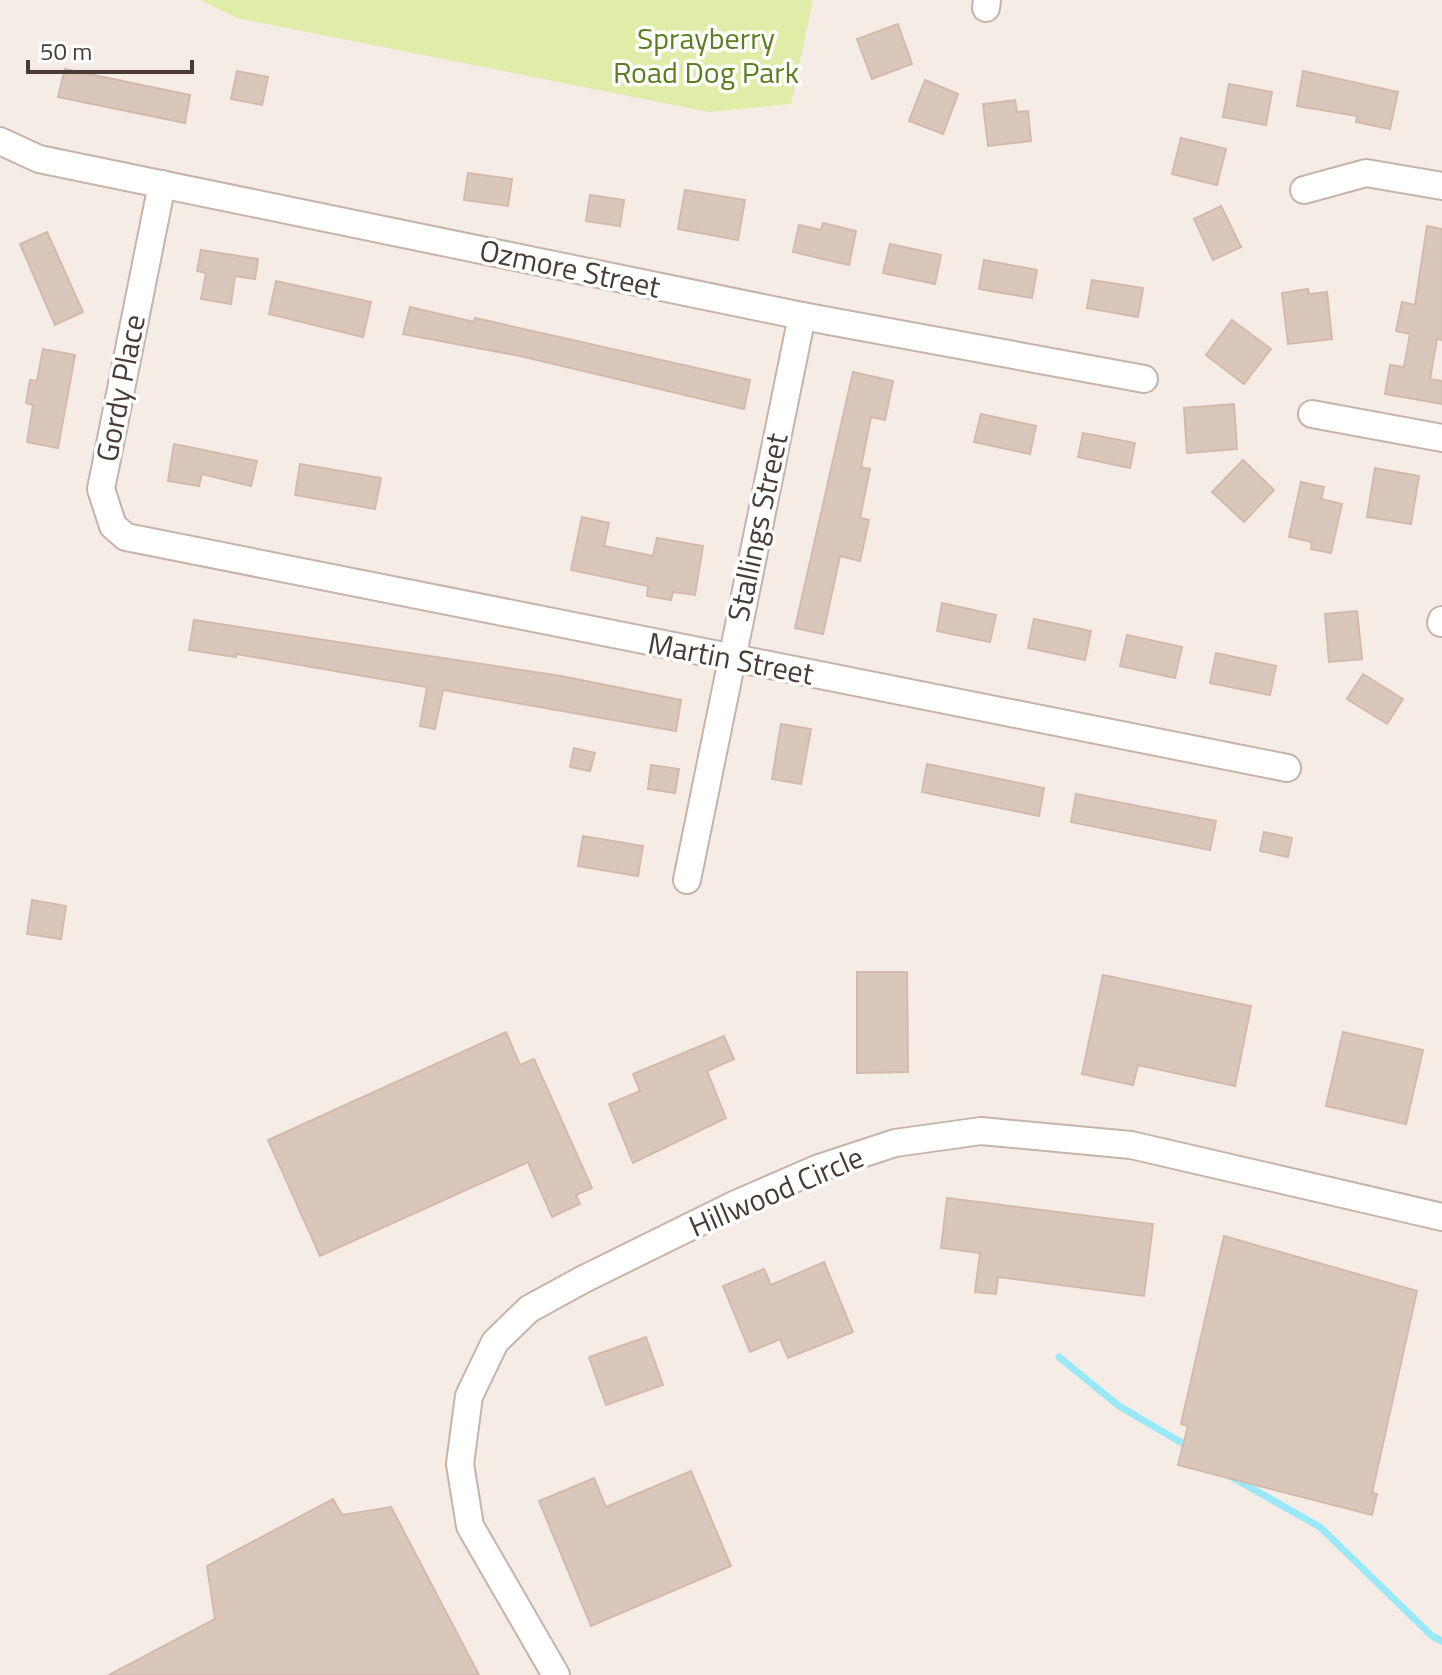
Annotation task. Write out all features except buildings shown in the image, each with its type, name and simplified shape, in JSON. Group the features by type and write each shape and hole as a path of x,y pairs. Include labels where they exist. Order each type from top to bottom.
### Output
{"street":[{"name":"Ozmore Street","path":"0,141 39,159 802,316 1144,379"},
{"path":"1304,190 1366,173 1442,186"},
{"name":"Gordy Place","path":"162,184 101,489 113,526 126,537 175,548"},
{"name":"Stallings Street","path":"687,880 802,316"},
{"path":"1312,414 1442,438"},
{"name":"Martin Street","path":"175,548 1287,768"},
{"name":"Hillwood Circle","path":"556,1675 470,1526 460,1464 469,1396 495,1342 529,1309 582,1280 736,1204 819,1168 895,1143 981,1131 1131,1145 1442,1217"}],"green space":[{"name":"Sprayberry Road Dog Park","path":"200,0 813,0 791,104 709,112 237,18"}],"waterway":[{"path":"1059,1357 1119,1406 1189,1447"},
{"path":"1228,1475 1320,1527 1432,1636 1442,1641"}]}
